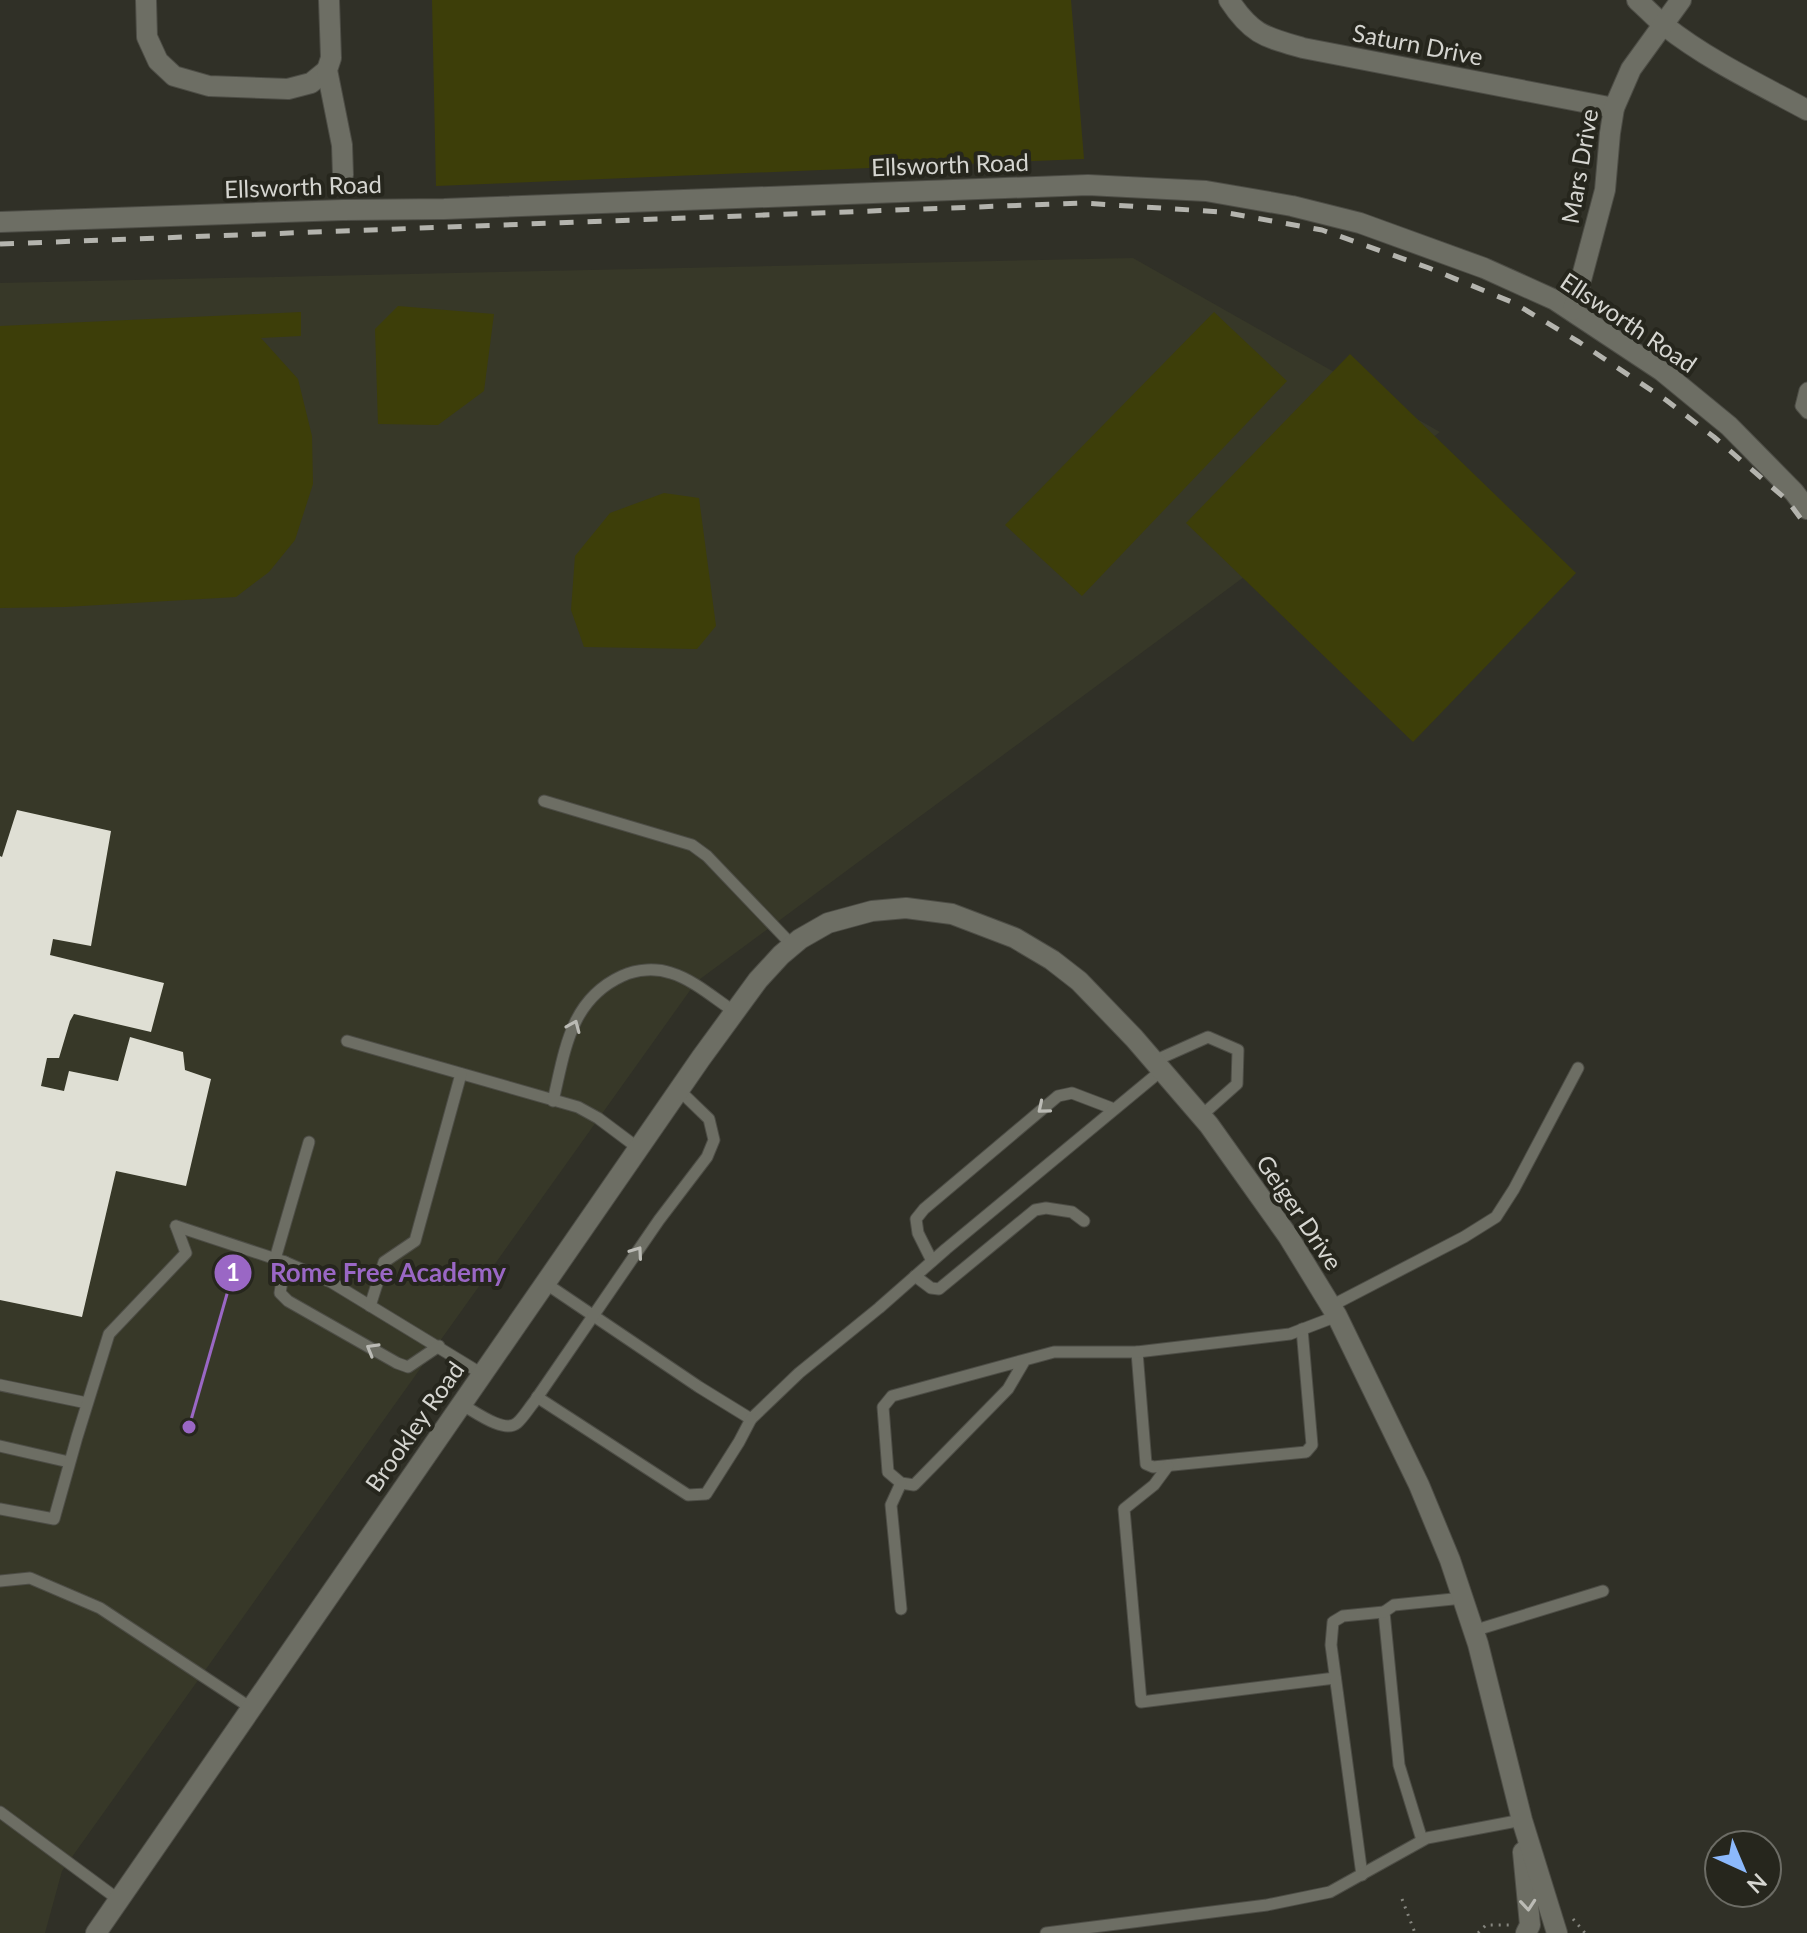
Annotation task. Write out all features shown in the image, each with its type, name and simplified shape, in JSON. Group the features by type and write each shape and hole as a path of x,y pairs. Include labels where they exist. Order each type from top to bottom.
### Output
{"street":[{"path":"146,0 147,37 158,61 174,76 209,86 288,89 311,83 327,70"},
{"path":"329,0 331,58 327,70 342,145 343,175"},
{"name":"Saturn Drive","path":"1229,0 1240,18 1263,36 1303,48 1614,108"},
{"path":"1637,0 1683,39 1807,110"},
{"name":"Mars Drive","path":"1573,310 1605,190 1614,108 1631,69 1681,0"},
{"name":"Ellsworth Road","path":"0,222 1073,185 1206,191 1292,206 1360,223 1484,268 1555,300 1662,371 1729,426 1807,509"},
{"name":"Geiger Drive","path":"786,950 828,923 872,911 906,908 952,914 1015,938 1079,981 1201,1116 1288,1236 1334,1311 1419,1485 1463,1598 1522,1820 1557,1933"},
{"name":"Brookley Road","path":"96,1933 638,1148 758,980 786,950"},
{"name":"Geiger Drive","path":"1522,1820 1530,1925 1526,1933"}],"lane":[{"path":"1807,388 1801,406 1807,413"},
{"path":"544,801 692,845 707,856 786,950"},
{"path":"553,1101 576,1019 588,1001 607,983 629,973 648,970 670,972 686,979 735,1012"},
{"path":"537,1397 688,1495 706,1494 751,1419 799,1373 1114,1109 1158,1066 1208,1037 1238,1050 1237,1084 1201,1116"},
{"path":"347,1041 578,1107 638,1148"},
{"path":"1025,1360 1008,1389 914,1485 901,1483 888,1472 883,1407 892,1396 1054,1352 1137,1352 1290,1334 1464,1237 1496,1217 1578,1068"},
{"path":"370,1306 384,1262 415,1241 461,1074"},
{"path":"461,1404 496,1424 510,1427 517,1423 659,1220 707,1157 714,1140 709,1119 679,1090"},
{"path":"932,1261 918,1233 916,1219 1058,1096 1072,1093 1114,1109"},
{"path":"309,1142 280,1260 280,1293 288,1301 408,1367 439,1346"},
{"path":"915,1276 931,1288 939,1289 1035,1210 1046,1208 1072,1212 1084,1221"},
{"path":"0,1509 54,1519 109,1334 186,1253 176,1226 280,1260 331,1282 482,1374"},
{"path":"545,1283 751,1419"},
{"path":"1137,1352 1146,1464 1168,1466 1306,1452 1312,1445 1302,1329"},
{"path":"0,1385 87,1403"},
{"path":"0,1446 69,1462"},
{"path":"1168,1466 1154,1485 1124,1509 1141,1702 1335,1678"},
{"path":"901,1483 891,1505 901,1609"},
{"path":"0,1581 30,1578 100,1608 251,1708"},
{"path":"1473,1631 1603,1591"},
{"path":"1362,1875 1331,1645 1333,1622 1343,1616 1384,1612 1394,1605 1463,1598"},
{"path":"1384,1612 1399,1765 1422,1840"},
{"path":"0,1812 119,1900"},
{"path":"1046,1933 1267,1905 1330,1892 1422,1840 1522,1820"}],"path":[{"path":"1402,1899 1415,1933"}],"shaded area":[{"path":"432,0 1071,0 1084,159 436,186"},
{"path":"1133,258 1440,432 696,982 62,1871 45,1933 0,1933 0,283"},
{"path":"398,306 494,314 484,391 438,425 378,424 375,329"},
{"path":"301,312 301,336 261,338 298,379 312,436 313,484 295,540 269,572 236,597 0,608 0,326"},
{"path":"1214,312 1287,381 1082,596 1005,525"},
{"path":"1350,354 1576,573 1413,742 1186,523"},
{"path":"664,493 699,498 716,626 697,649 584,647 571,610 575,556 610,513"}],"building":[{"path":"17,810 111,831 91,946 53,939 50,955 164,983 151,1032 74,1014 59,1058 47,1058 41,1086 64,1091 69,1071 118,1081 130,1037 183,1052 185,1070 211,1079 186,1186 116,1171 82,1317 0,1300 0,856"}],"railway":[{"path":"0,244 1082,203 1222,212 1322,230 1429,268 1514,303 1666,400 1787,500 1807,527"}],"place":[{"name":"Rome Free Academy","path":"189,1427"}]}
